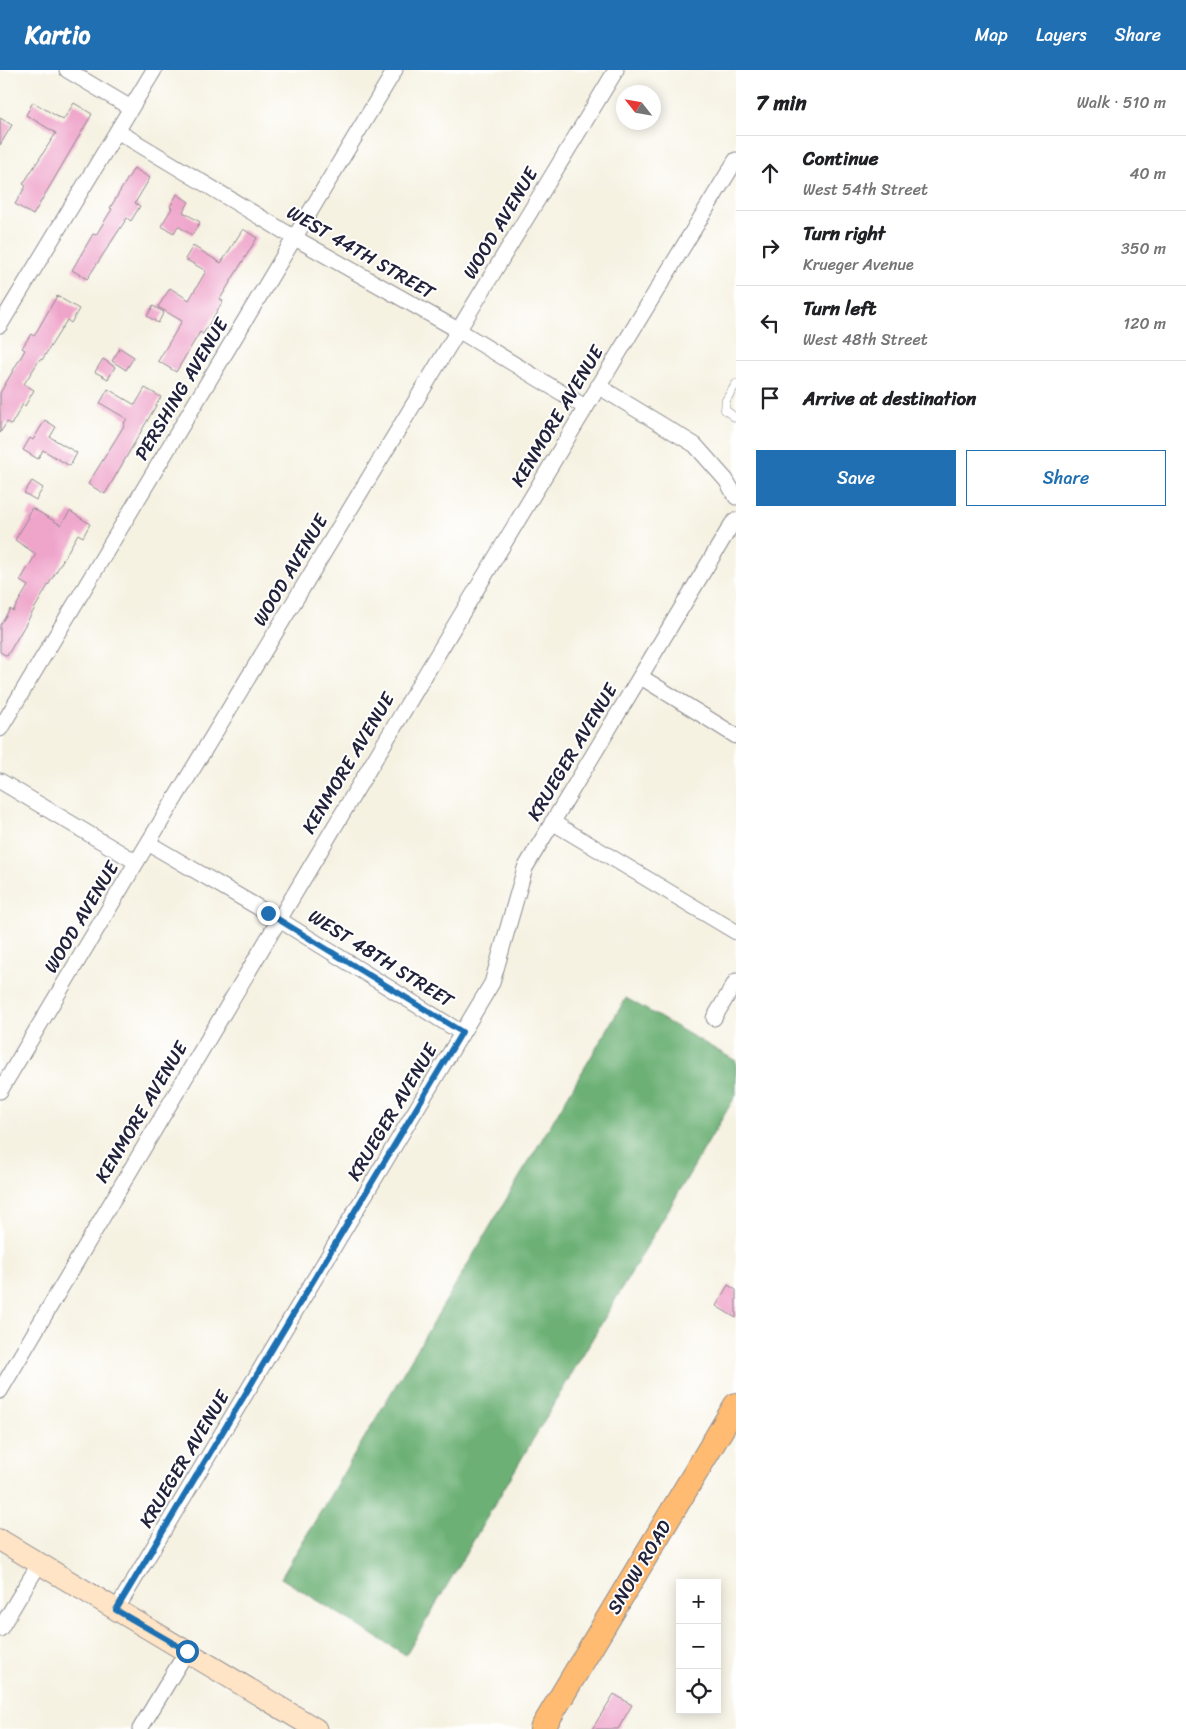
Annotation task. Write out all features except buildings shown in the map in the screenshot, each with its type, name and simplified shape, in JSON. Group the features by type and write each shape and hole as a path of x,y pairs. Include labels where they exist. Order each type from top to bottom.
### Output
{"main road":[{"name":"SNOW ROAD","path":"542,1729 736,1405"}],"street":[{"path":"67,70 130,108"},
{"path":"0,325 154,70"},
{"name":"PERSHING AVENUE","path":"0,729 395,70"},
{"name":"WOOD AVENUE","path":"0,1091 136,862 616,70"},
{"name":"WEST 44TH STREET","path":"117,131 295,238 458,330 585,407"},
{"name":"KENMORE AVENUE","path":"0,1391 278,918 585,407 736,160"},
{"path":"598,386 695,444 726,480 736,497"},
{"name":"KRUEGER AVENUE","path":"116,1610 492,983 525,868 736,520"},
{"path":"641,677 736,736"},
{"path":"0,781 136,862"},
{"path":"552,822 736,932"},
{"name":"WEST 48TH STREET","path":"148,844 278,918 462,1032"},
{"path":"714,1018 736,981"},
{"path":"0,1540 316,1729"},
{"path":"0,1629 39,1564"},
{"path":"140,1729 187,1651"}],"lane":[{"path":"736,384 726,400 725,410 736,418"}],"green space":[{"path":"626,998 736,1061 736,1095 406,1655 281,1578"}],"route":[{"path":"187,1651 116,1610 462,1032 268,913"}]}
